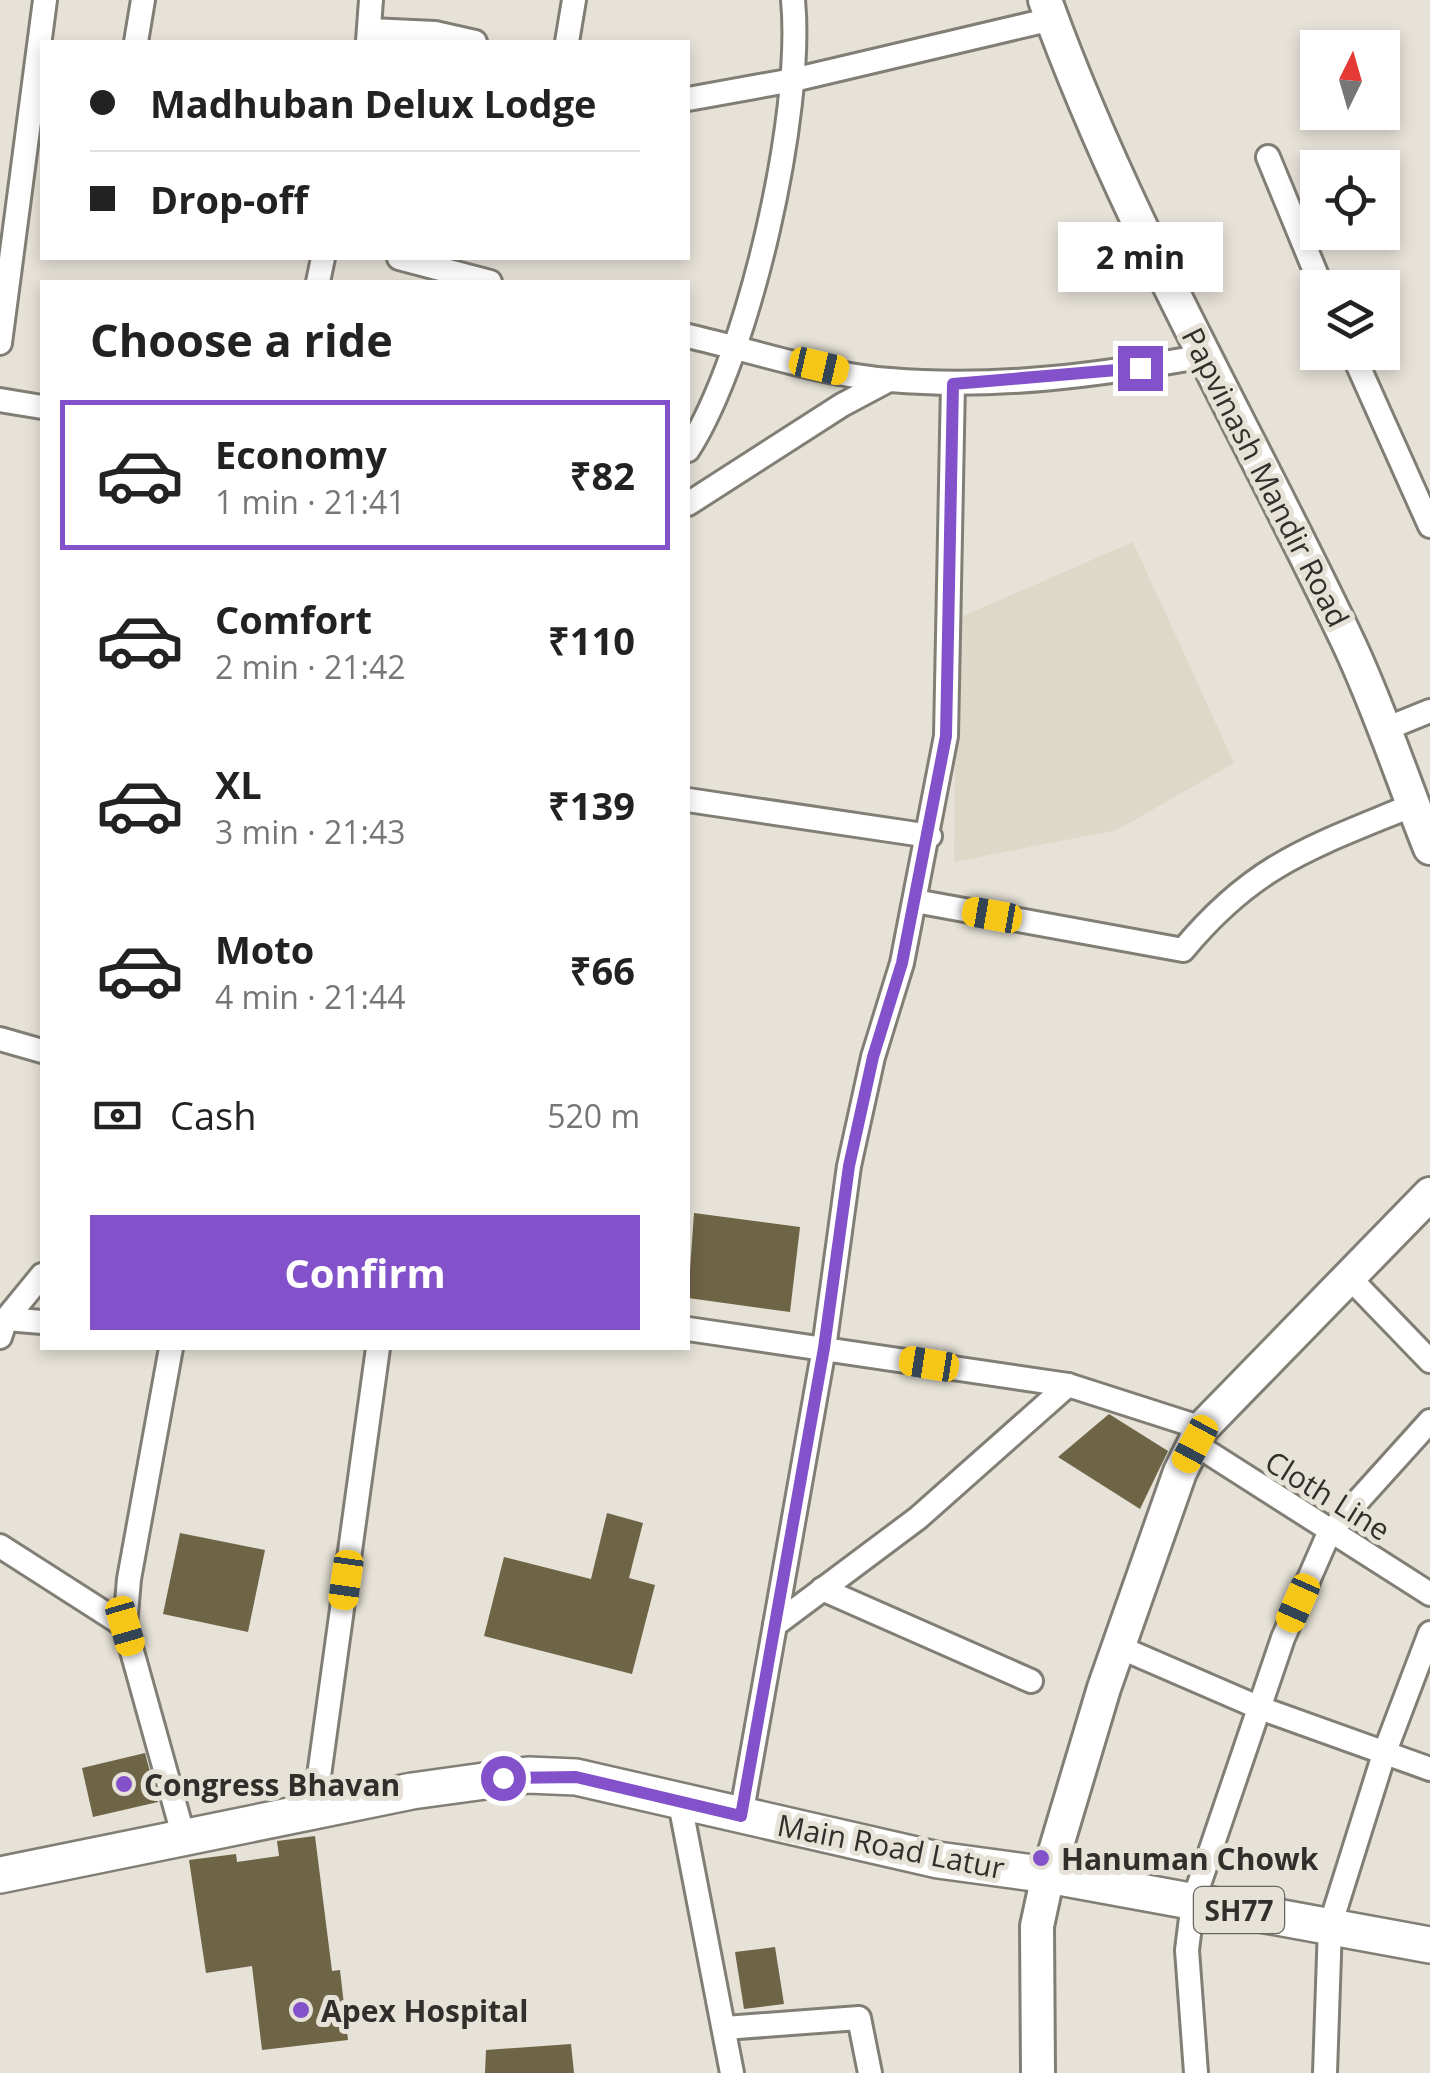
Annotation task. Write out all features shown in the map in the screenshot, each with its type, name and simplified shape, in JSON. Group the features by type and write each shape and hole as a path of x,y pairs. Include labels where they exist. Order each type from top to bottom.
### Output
{"main road":[{"name":"Main Road Latur","path":"0,1875 412,1791 528,1775 576,1777 938,1860 1048,1874 1430,1945"}],"street":[{"path":"42,40 45,0"},
{"path":"136,40 142,0"},
{"path":"371,0 369,36 435,33 466,40"},
{"path":"567,40 574,0"},
{"path":"690,446 722,386 760,256 793,80 792,0"},
{"path":"690,99 793,80 1048,10"},
{"name":"Papvinash Mandir Road","path":"1048,10 1204,356 1351,647 1430,848"},
{"path":"0,343 8,233 32,189 40,73"},
{"path":"1268,157 1315,270"},
{"path":"407,260 482,280"},
{"path":"690,336 889,380 953,384 1108,374 1204,356"},
{"path":"1360,370 1430,526"},
{"path":"690,503 842,405 889,380"},
{"path":"741,1816 824,1348 849,1166 930,836 947,717 953,384"},
{"path":"0,400 40,408"},
{"path":"1383,730 1430,710"},
{"path":"690,800 930,836"},
{"path":"916,901 1183,950 1216,910 1252,879 1295,854 1413,805"},
{"path":"0,1039 40,1050"},
{"path":"1038,2073 1037,1926 1048,1874 1119,1647 1180,1472 1198,1436 1347,1275 1430,1194"},
{"path":"1347,1275 1430,1361"},
{"path":"3,1328 40,1279"},
{"path":"3,1328 40,1322"},
{"name":"Cloth Line","path":"690,1329 1068,1386 1198,1436 1329,1533 1430,1594"},
{"path":"172,1350 129,1579 125,1626 184,1838"},
{"path":"314,1812 378,1350"},
{"path":"774,1624 918,1518 1068,1386"},
{"path":"1196,2073 1188,1950 1193,1902 1283,1638 1329,1533 1430,1420"},
{"path":"0,1546 125,1626"},
{"path":"822,1589 1031,1681"},
{"path":"1324,2073 1330,1926 1384,1754 1430,1633"},
{"path":"1119,1647 1260,1708 1430,1769"},
{"path":"679,1798 732,2073"},
{"path":"725,2028 859,2018 870,2073"}],"shaded area":[{"path":"1133,542 1234,763 1117,830 954,862 956,619"}],"building":[{"path":"694,1213 800,1227 790,1312 690,1298"},
{"path":"1109,1414 1168,1451 1140,1509 1058,1457"},
{"path":"607,1513 643,1523 629,1578 655,1585 632,1674 484,1636 504,1557 591,1579"},
{"path":"180,1533 265,1550 248,1632 163,1614"},
{"name":"Congress Bhavan","path":"145,1753 158,1802 93,1817 82,1768"},
{"path":"315,1836 332,1971 340,1970 348,2040 262,2050 252,1966 206,1973 189,1860 236,1854 237,1862 279,1856 277,1841"},
{"path":"775,1947 784,2004 744,2009 735,1952"},
{"path":"571,2044 574,2073 485,2073 486,2050"}],"place":[{"name":"Congress Bhavan","path":"124,1784"},
{"name":"Hanuman Chowk","path":"1041,1858"},
{"name":"Apex Hospital","path":"301,2010"}],"route":[{"path":"503,1778 576,1777 679,1798 741,1816 824,1348 849,1166 873,1057 902,963 930,836 946,736 953,384 1108,374 1140,368"}]}
